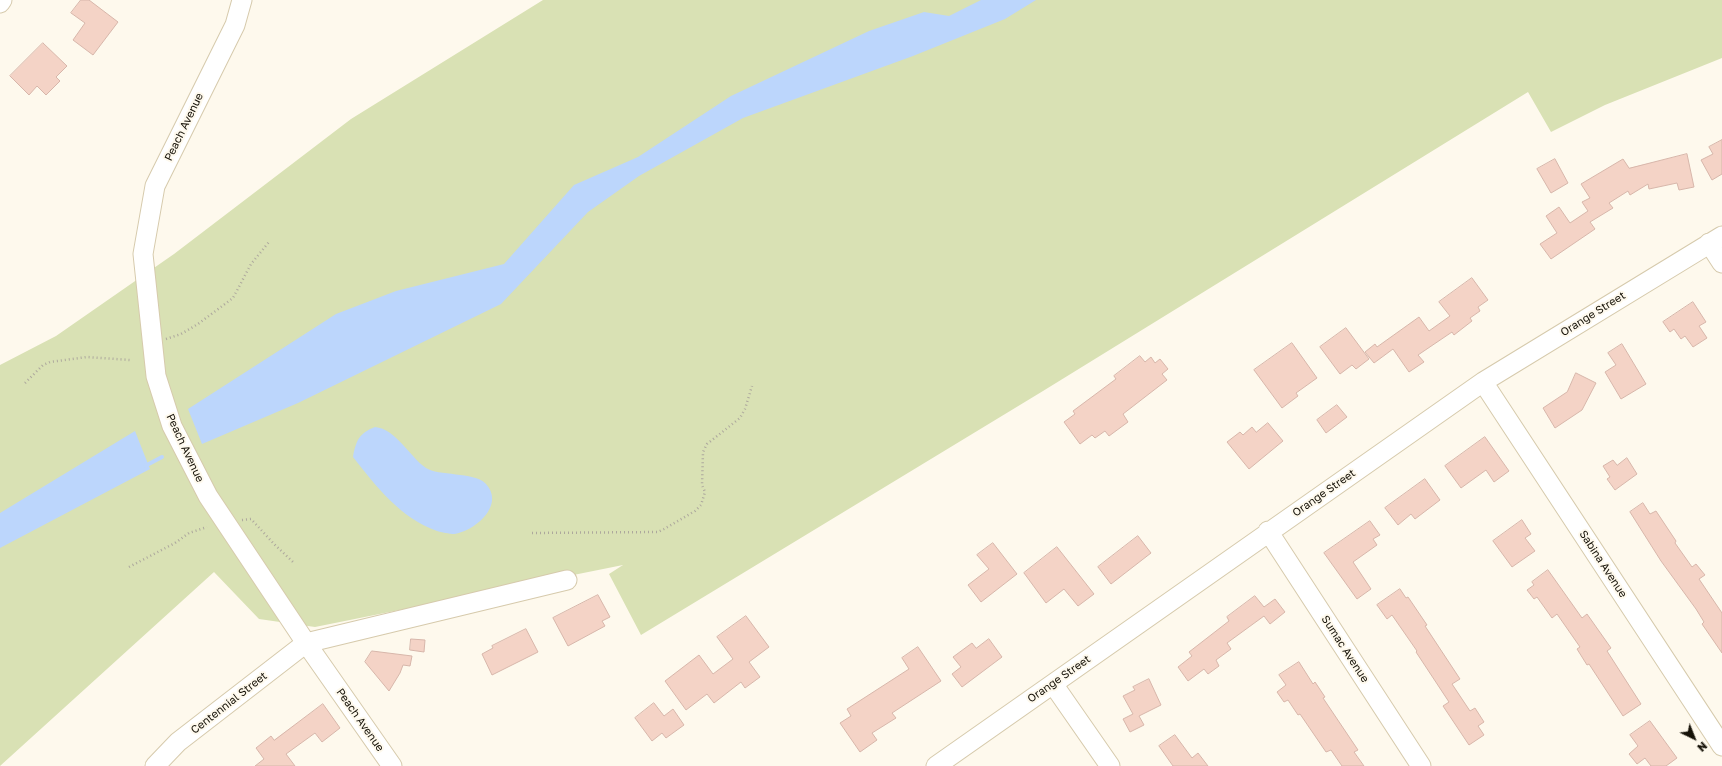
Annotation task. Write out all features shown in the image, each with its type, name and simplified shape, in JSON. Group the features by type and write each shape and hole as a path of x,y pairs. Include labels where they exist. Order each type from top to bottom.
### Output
{"street":[{"name":"Peach Avenue","path":"242,0 235,25 155,186 143,254 156,376 172,426 208,496 306,643 392,766"},
{"path":"1715,239 1722,263"},
{"name":"Orange Street","path":"936,766 1268,531 1483,382 1715,239"},
{"name":"Sabina Avenue","path":"1483,382 1722,746"},
{"name":"Sumac Avenue","path":"1268,531 1421,766"},
{"path":"306,643 567,580"},
{"name":"Centennial Street","path":"155,766 178,742 306,643"},
{"path":"1053,684 1110,766"}],"path":[{"path":"161,342 181,334 198,324 233,298 251,264 269,242"},
{"path":"25,383 43,365 50,362 87,357 130,360"},
{"path":"532,533 658,532 695,511 704,500 705,492 702,485 703,452 706,444 740,418 752,386"},
{"path":"236,521 251,519 293,562"},
{"path":"129,567 190,534 207,527"}],"green space":[{"path":"543,0 1722,0 1722,58 1605,105 1551,132 1528,92 1043,391 641,635 609,574 623,565 315,627 259,619 214,572 0,766 0,365 56,336 174,254 351,119"}],"water":[{"path":"981,0 1036,0 1005,19 913,56 743,118 639,176 588,212 501,304 298,403 202,444 188,409 336,314 396,291 504,264 574,185 638,157 731,96 869,31 924,12 949,16"},
{"path":"375,427 383,429 396,438 426,468 439,472 473,477 485,483 491,491 492,499 490,508 486,515 471,528 463,532 452,534 437,531 424,525 400,510 380,490 353,457 355,446 359,438 365,432"},
{"path":"135,431 150,469 0,548 0,513"}],"building":[{"path":"81,0 89,0 118,22 93,55 73,40 85,23 71,13"},
{"path":"43,43 67,66 56,77 60,81 46,95 37,86 29,95 10,76"},
{"path":"1722,140 1722,174 1712,180 1701,160 1713,154 1709,147"},
{"path":"1687,154 1694,187 1679,190 1677,183 1649,189 1648,184 1630,195 1628,191 1609,203 1613,208 1590,222 1595,229 1551,259 1540,244 1557,233 1546,216 1559,207 1570,223 1588,211 1582,202 1590,198 1581,184 1623,159 1629,168"},
{"path":"1555,159 1568,183 1551,193 1537,169"},
{"path":"1472,278 1488,300 1478,307 1480,311 1470,318 1472,321 1454,335 1452,332 1418,355 1424,362 1409,372 1393,349 1374,363 1365,352 1375,344 1377,347 1419,317 1429,331 1450,316 1439,302"},
{"path":"1693,302 1706,322 1699,326 1707,338 1693,347 1685,336 1681,339 1674,329 1670,332 1663,322"},
{"path":"1346,328 1369,359 1356,369 1352,365 1340,374 1320,347"},
{"path":"1292,343 1317,378 1296,393 1298,396 1282,408 1254,370"},
{"path":"1622,344 1646,384 1621,399 1605,372 1616,365 1608,353"},
{"path":"1140,356 1145,362 1151,357 1155,363 1160,359 1168,369 1162,374 1167,380 1123,414 1128,422 1109,436 1105,431 1095,438 1092,435 1080,444 1064,422 1075,414 1073,411 1116,379 1114,376"},
{"path":"1576,373 1596,383 1582,410 1555,428 1543,408 1567,392"},
{"path":"1337,405 1347,417 1326,433 1317,420"},
{"path":"1268,423 1283,441 1249,469 1227,442 1240,432 1243,435 1252,427 1256,432"},
{"path":"1485,437 1509,471 1494,482 1486,470 1461,488 1445,466"},
{"path":"1627,458 1637,474 1615,490 1607,479 1610,477 1603,466 1613,460 1617,465"},
{"path":"1425,479 1440,500 1415,519 1411,514 1398,525 1385,508"},
{"path":"1643,503 1650,514 1656,511 1676,541 1675,543 1692,567 1696,564 1705,575 1699,579 1722,613 1722,653 1702,624 1704,622 1696,609 1661,561 1630,512"},
{"path":"1522,520 1531,534 1525,538 1535,551 1512,567 1493,541"},
{"path":"1370,521 1380,535 1373,539 1377,545 1353,562 1371,589 1357,599 1324,553"},
{"path":"1138,536 1151,553 1111,584 1098,567"},
{"path":"993,543 1017,574 981,602 968,585 989,569 977,555"},
{"path":"1057,547 1094,594 1078,606 1064,589 1046,603 1024,573"},
{"path":"1548,570 1582,618 1587,614 1611,648 1607,651 1641,704 1623,716 1589,664 1587,665 1577,649 1580,647 1557,614 1552,618 1537,597 1534,599 1527,590 1534,585 1532,582"},
{"path":"1400,589 1406,598 1408,597 1427,625 1425,626 1460,679 1452,684 1470,711 1475,708 1484,722 1478,726 1484,735 1469,745 1443,706 1449,702 1416,652 1417,651 1392,615 1387,619 1377,605"},
{"path":"598,595 610,617 602,621 605,626 568,646 553,618"},
{"path":"1255,596 1264,607 1275,599 1285,612 1270,624 1264,616 1227,643 1231,649 1216,660 1219,666 1208,674 1204,669 1188,681 1178,667 1192,656 1189,652 1229,621 1227,617"},
{"path":"746,616 769,647 749,662 760,677 745,688 741,682 714,703 707,694 686,710 665,681 699,655 713,674 733,659 717,637"},
{"path":"526,629 538,652 492,675 482,654 493,648 492,646"},
{"path":"411,639 425,640 424,652 410,650"},
{"path":"989,639 1002,657 962,687 952,674 961,667 953,657 972,643 976,648"},
{"path":"918,647 941,681 892,713 896,718 872,733 877,740 860,752 840,723 851,716 847,709 909,669 902,658"},
{"path":"372,651 412,656 410,666 403,665 389,691 365,662"},
{"path":"1299,662 1313,684 1315,682 1325,697 1323,698 1358,750 1354,752 1364,766 1342,766 1331,750 1326,752 1300,714 1298,715 1288,700 1284,702 1277,692 1286,685 1279,675"},
{"path":"1149,679 1161,705 1139,716 1144,725 1130,732 1123,719 1133,714 1123,696 1135,690 1133,687"},
{"path":"654,703 664,716 673,709 684,725 666,738 662,733 652,741 635,718"},
{"path":"323,704 340,728 322,742 315,733 286,754 295,766 255,766 264,759 256,748 271,736 274,740"},
{"path":"1650,721 1677,758 1666,766 1651,766 1645,758 1637,764 1629,754 1638,746 1630,735"},
{"path":"1175,735 1192,758 1198,753 1208,766 1173,766 1159,746"}],"waterway":[{"path":"145,466 162,457"}]}
